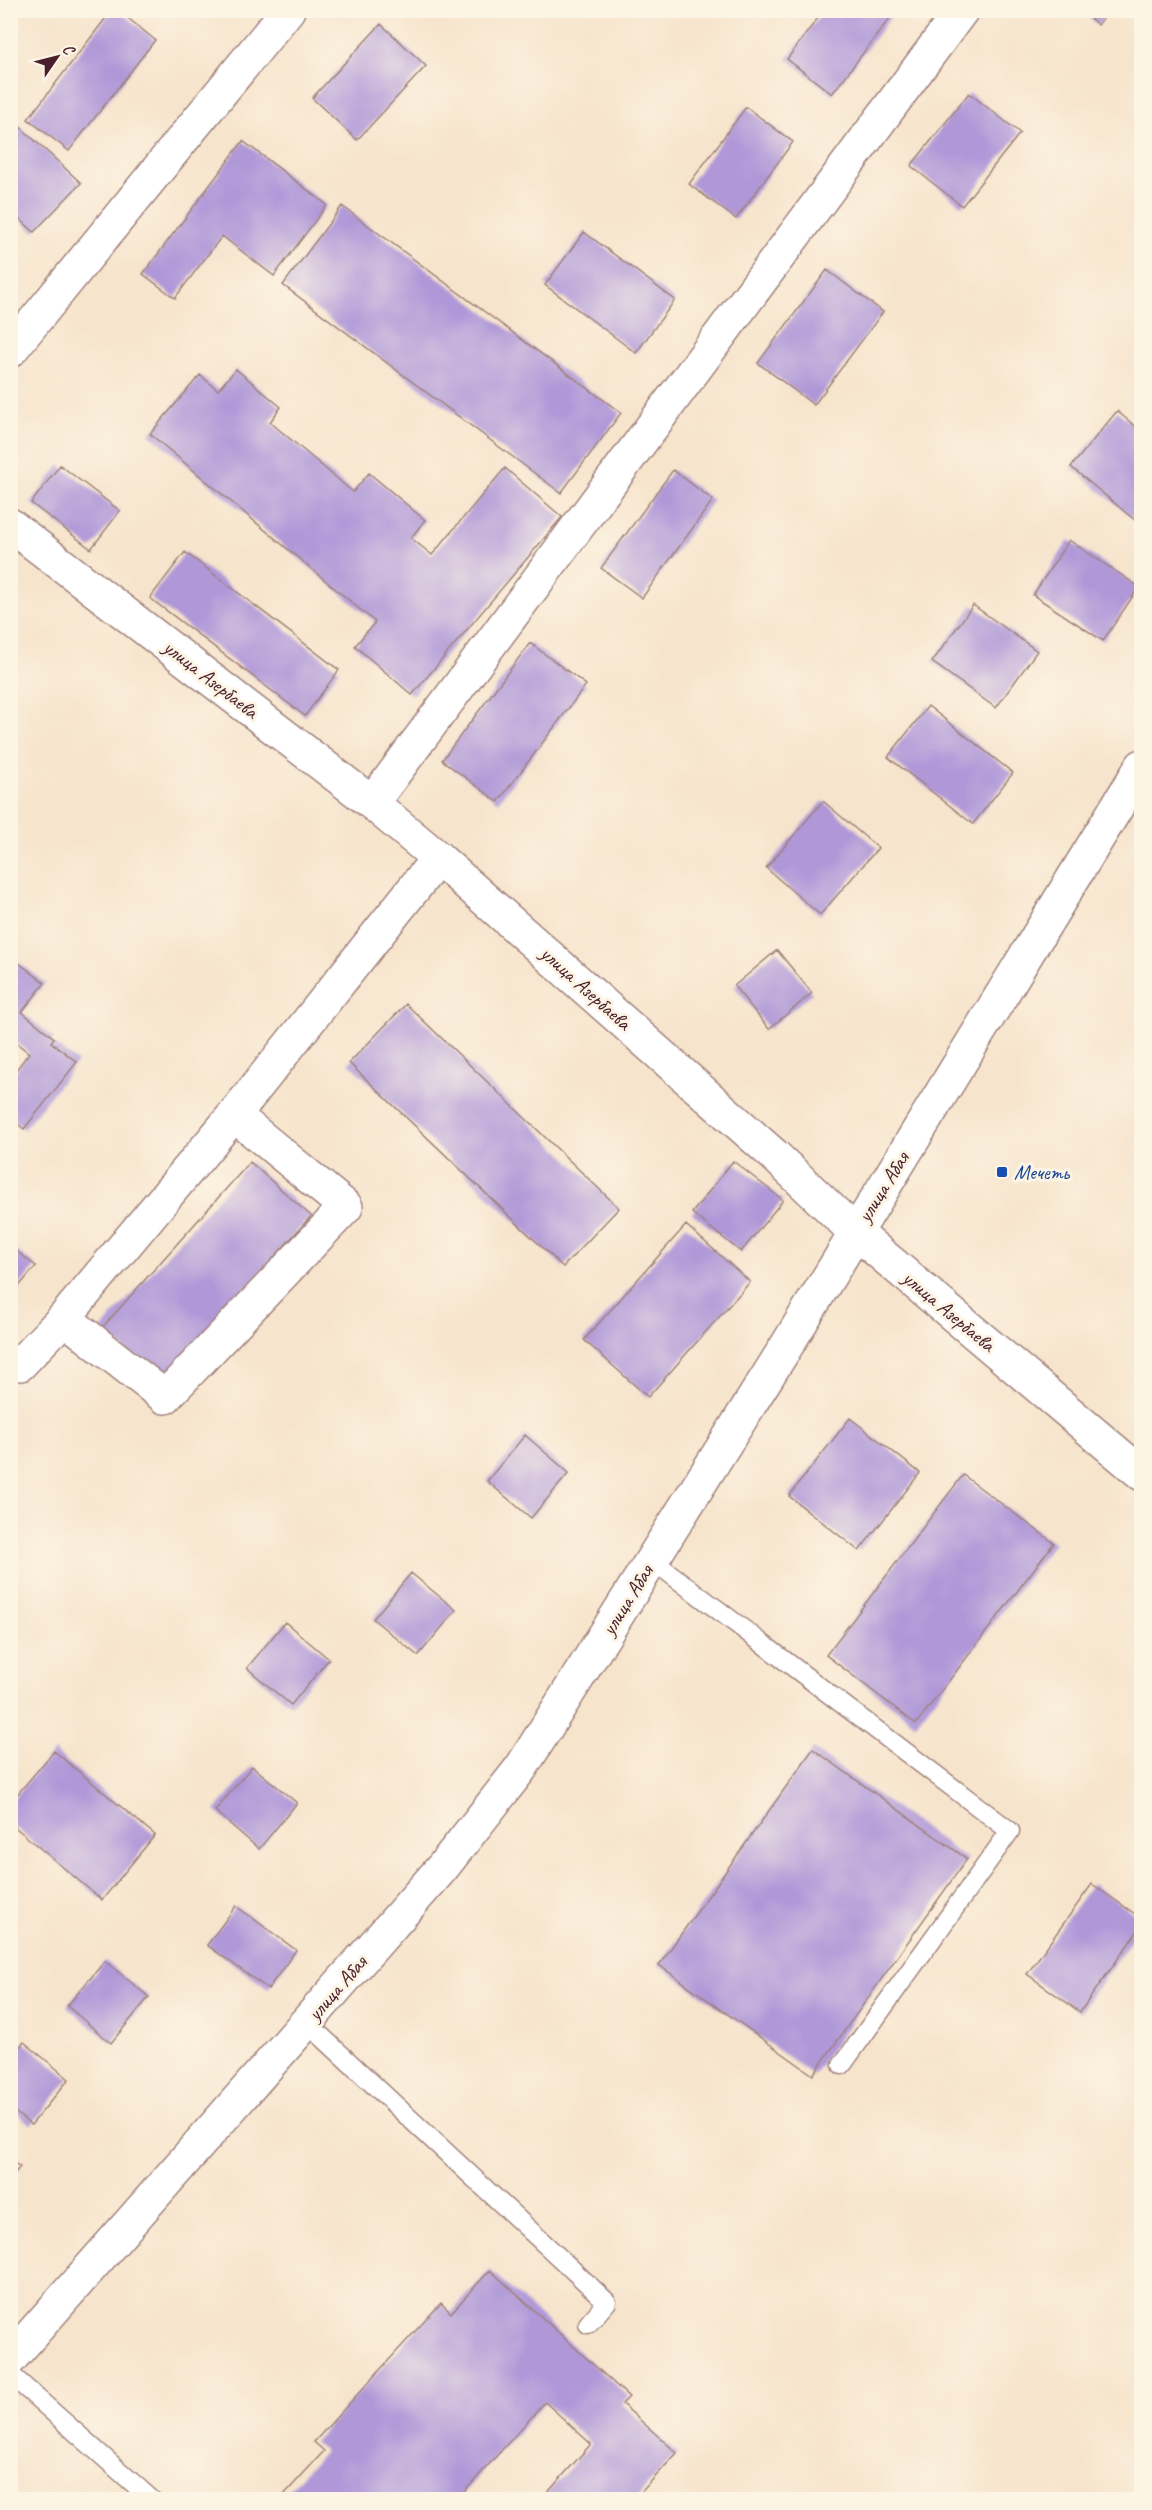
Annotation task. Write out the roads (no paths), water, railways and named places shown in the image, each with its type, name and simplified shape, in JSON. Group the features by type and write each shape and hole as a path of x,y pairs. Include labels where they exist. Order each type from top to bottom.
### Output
{"street":[{"path":"10,351 288,10"},
{"path":"372,803 962,10"},
{"name":"улица Азербаева","path":"10,525 372,803 438,858 774,1155 855,1232 1142,1474"},
{"name":"улица Абая","path":"10,2359 442,1868 521,1768 1142,766"},
{"path":"10,1363 20,1364 64,1318 234,1115 438,858"},
{"path":"64,1318 165,1396 346,1207 234,1115"}],"lane":[{"path":"652,1560 1010,1831 842,2065"},
{"path":"306,2022 607,2302 588,2324"},
{"path":"10,2374 152,2499"}],"place":[{"name":"Мечеть","path":"1002,1172"}]}
